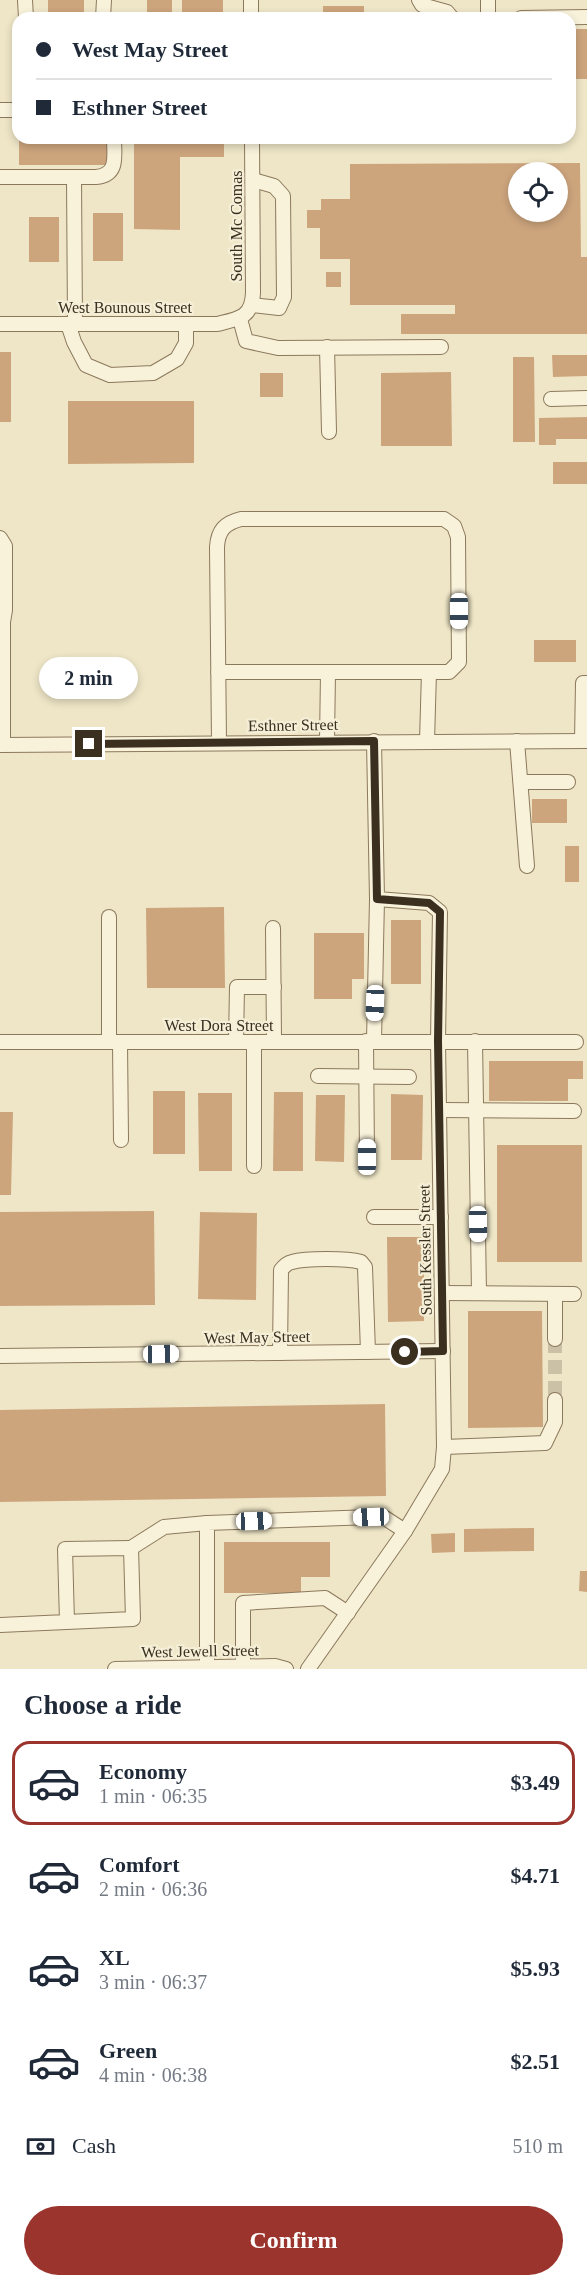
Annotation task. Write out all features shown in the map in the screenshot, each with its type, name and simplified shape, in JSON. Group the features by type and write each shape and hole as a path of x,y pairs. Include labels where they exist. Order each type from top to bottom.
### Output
{"street":[{"path":"419,0 422,5 447,12"},
{"path":"0,177 104,177 111,172 114,163 114,144"},
{"name":"South Mc Comas","path":"246,312 253,180 252,144"},
{"path":"74,177 72,324 74,342 86,365 110,375 153,373 177,359 186,343 186,324"},
{"name":"West Bounous Street","path":"0,324 217,324 246,312 279,308 284,297 283,196 273,186 253,180"},
{"path":"246,312 246,341 278,348 441,347"},
{"path":"327,347 329,432"},
{"path":"551,399 587,398"},
{"path":"218,672 449,672 459,662 458,537 454,526 444,519 241,519 228,523 218,534 217,547 218,672 219,742"},
{"path":"0,538 5,546 1,745"},
{"path":"327,741 328,672"},
{"path":"427,741 429,672"},
{"path":"585,741 583,683 587,683"},
{"path":"367,1157 366,1077 377,899 374,741"},
{"path":"518,741 527,866"},
{"name":"Esthner Street","path":"1,745 585,741"},
{"path":"521,782 568,782"},
{"name":"South Kessler Street","path":"308,1669 405,1531 442,1469 444,1447 438,1041 440,912 429,903 377,899"},
{"path":"109,917 121,1140"},
{"path":"273,928 274,1041"},
{"path":"236,1042 237,987 273,987"},
{"path":"475,1041 479,1293"},
{"name":"West Dora Street","path":"0,1042 576,1042"},
{"path":"254,1042 254,1166"},
{"path":"318,1076 409,1077"},
{"path":"440,1110 574,1111"},
{"path":"374,1217 441,1217"},
{"path":"280,1353 281,1270 293,1261 341,1259 361,1262 365,1267 368,1352"},
{"path":"442,1293 574,1294"},
{"path":"555,1294 555,1339"},
{"name":"West May Street","path":"0,1356 443,1351"},
{"path":"444,1447 544,1443 555,1422 555,1400"},
{"path":"67,1622 65,1550 131,1548 165,1527 207,1523 371,1517 385,1518 405,1531"},
{"path":"207,1523 207,1668"},
{"path":"0,1625 133,1619 131,1548"},
{"path":"243,1667 243,1603 325,1598 348,1613"},
{"name":"West Jewell Street","path":"115,1669 274,1666 286,1669"}],"building":[{"path":"48,0 84,0 84,12 48,12"},
{"path":"147,0 172,0 172,12 147,12"},
{"path":"182,0 223,0 223,12 182,12"},
{"path":"323,6 364,6 364,12 323,12"},
{"path":"576,29 587,29 587,79 576,79"},
{"path":"19,144 108,144 108,165 19,165"},
{"path":"134,144 224,144 224,157 180,157 180,230 134,229"},
{"path":"508,163 508,222 568,222 568,163 580,163 581,257 587,257 587,334 401,334 401,314 455,314 455,305 350,305 350,259 320,259 320,228 307,228 307,210 321,210 321,199 350,199 350,164"},
{"path":"93,213 123,213 123,261 93,261"},
{"path":"29,217 59,217 59,262 29,262"},
{"path":"326,272 341,272 341,287 326,287"},
{"path":"0,352 11,352 11,422 0,422"},
{"path":"552,355 587,355 587,376 553,377"},
{"path":"513,357 534,357 535,442 513,442"},
{"path":"451,372 452,446 381,446 381,373"},
{"path":"260,373 283,373 283,397 260,397"},
{"path":"68,401 194,401 194,463 68,464"},
{"path":"587,417 587,439 556,439 556,445 539,445 539,418"},
{"path":"553,462 587,462 587,484 553,484"},
{"path":"534,640 576,640 576,662 534,662"},
{"path":"532,799 567,799 567,823 532,823"},
{"path":"565,846 579,846 579,882 565,882"},
{"path":"224,907 225,988 147,988 146,908"},
{"path":"391,920 421,920 421,984 391,984"},
{"path":"314,933 364,933 364,979 352,979 352,999 314,999"},
{"path":"489,1061 583,1061 583,1079 568,1079 568,1101 489,1101"},
{"path":"153,1091 185,1091 185,1154 153,1154"},
{"path":"274,1092 303,1092 303,1171 273,1171"},
{"path":"198,1093 232,1093 232,1171 199,1171"},
{"path":"391,1094 423,1095 422,1160 391,1160"},
{"path":"316,1095 345,1095 344,1162 315,1161"},
{"path":"0,1112 13,1112 11,1195 0,1195"},
{"path":"497,1145 582,1145 582,1262 497,1262"},
{"path":"154,1211 155,1305 0,1306 0,1212"},
{"path":"200,1212 257,1213 256,1300 198,1299"},
{"path":"387,1237 424,1237 424,1321 388,1322"},
{"path":"468,1311 542,1311 543,1427 468,1428"},
{"path":"385,1404 386,1496 0,1502 0,1410"},
{"path":"534,1528 534,1551 464,1552 464,1529"},
{"path":"455,1533 455,1552 432,1553 431,1534"},
{"path":"224,1542 330,1542 330,1577 301,1577 301,1593 224,1593"},
{"path":"580,1571 587,1571 587,1592 579,1591"}],"tunnel":[{"path":"555,1339 555,1400"}],"route":[{"path":"89,744 374,741 377,899 429,903 440,912 438,1041 443,1351 405,1352"}]}
